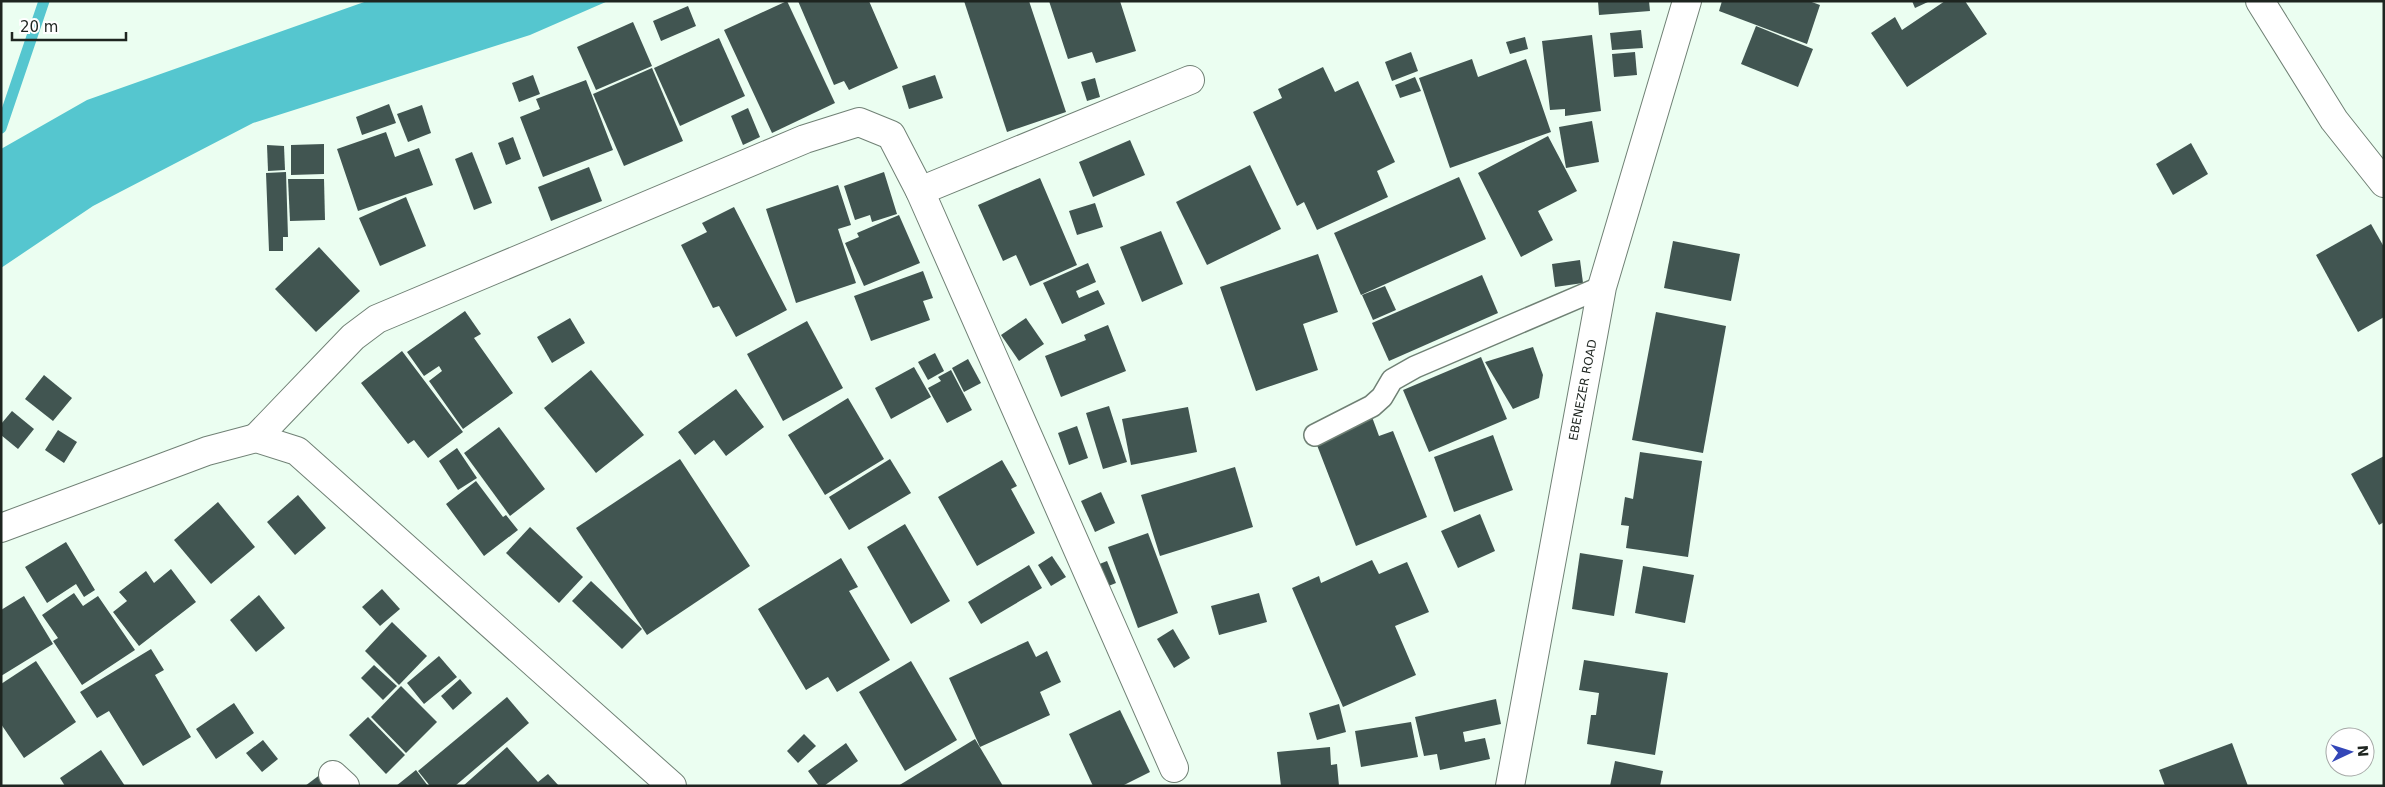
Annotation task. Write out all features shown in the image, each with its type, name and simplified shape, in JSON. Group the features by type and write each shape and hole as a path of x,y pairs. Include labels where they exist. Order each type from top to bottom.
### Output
{"street":[{"name":"EBENEZER ROAD","path":"1510,786 1602,287 1687,1"},
{"path":"2260,1 2334,120 2384,183"},
{"path":"920,191 1190,80"},
{"path":"1,528 206,451 256,438 353,337 377,319 805,139 859,122 890,135 920,191 1174,768"},
{"path":"256,438 297,451 672,786"}],"lane":[{"path":"1315,435 1372,406 1382,397 1392,380 1415,367 1602,287"}],"water":[{"path":"367,1 608,1 530,35 253,123 93,206 1,268 1,149 87,100"}],"building":[{"path":"787,1 835,103 772,133 724,30"},
{"path":"798,1 869,1 898,68 849,90 844,81 834,85"},
{"path":"964,1 1029,1 1066,112 1007,132"},
{"path":"1049,1 1120,1 1136,51 1096,63 1092,52 1068,59"},
{"path":"1598,1 1649,1 1650,11 1599,15"},
{"path":"1722,1 1809,1 1820,5 1807,44 1719,11"},
{"path":"1912,1 1930,1 1915,8"},
{"path":"1945,1 1965,1 1987,34 1907,87 1871,33 1895,17 1902,30"},
{"path":"688,6 696,26 661,41 653,21"},
{"path":"633,22 652,66 596,90 577,47"},
{"path":"1756,26 1813,49 1798,87 1741,64"},
{"path":"1641,30 1643,48 1612,50 1610,33"},
{"path":"1592,35 1601,111 1565,116 1565,109 1550,110 1542,41"},
{"path":"1525,37 1528,49 1510,54 1506,42"},
{"path":"719,38 745,96 680,126 654,68"},
{"path":"1411,52 1418,71 1392,81 1385,62"},
{"path":"1635,52 1637,75 1614,77 1612,54"},
{"path":"1472,59 1478,77 1526,59 1551,132 1450,168 1419,78"},
{"path":"1323,67 1335,92 1358,81 1395,162 1377,171 1388,197 1317,230 1304,202 1297,206 1253,112 1282,98 1278,89"},
{"path":"652,68 683,141 624,166 593,94"},
{"path":"533,75 540,94 519,102 512,83"},
{"path":"935,75 943,98 909,109 902,86"},
{"path":"1415,77 1421,91 1400,98 1395,85"},
{"path":"1095,78 1100,97 1087,101 1081,82"},
{"path":"586,80 613,150 543,177 520,117 540,109 536,99"},
{"path":"389,104 396,123 362,135 356,117"},
{"path":"422,105 431,133 408,142 397,114"},
{"path":"748,108 760,137 743,145 731,116"},
{"path":"1592,121 1599,162 1566,168 1559,127"},
{"path":"386,132 395,157 419,148 433,185 358,211 337,149"},
{"path":"1548,136 1577,191 1538,211 1553,240 1521,257 1478,173"},
{"path":"513,137 521,159 506,165 498,143"},
{"path":"1130,140 1145,175 1093,197 1079,162"},
{"path":"2191,143 2208,174 2173,195 2156,164"},
{"path":"324,144 324,174 291,175 291,145"},
{"path":"267,145 284,146 285,170 268,171"},
{"path":"472,152 492,203 474,210 455,159"},
{"path":"1250,165 1281,229 1207,265 1176,202"},
{"path":"589,167 602,201 551,221 538,187"},
{"path":"286,172 288,237 283,237 283,251 269,251 266,173"},
{"path":"884,172 897,214 872,222 870,215 855,220 844,186"},
{"path":"1459,177 1486,239 1361,295 1334,233"},
{"path":"1040,178 1077,265 1030,286 1016,255 1003,261 978,205"},
{"path":"288,179 324,179 325,220 290,221"},
{"path":"838,185 851,225 838,229 856,283 796,303 766,209"},
{"path":"406,197 426,246 380,266 359,218"},
{"path":"1095,203 1103,227 1077,235 1069,211"},
{"path":"734,207 787,310 736,337 719,306 713,308 681,245 707,232 702,223"},
{"path":"899,215 920,263 864,286 845,243 859,237 857,233"},
{"path":"2371,224 2384,247 2384,317 2358,332 2316,255"},
{"path":"1161,231 1183,284 1142,302 1120,247"},
{"path":"1673,241 1740,254 1731,301 1664,288"},
{"path":"319,247 360,291 316,332 275,289"},
{"path":"1318,254 1338,312 1303,324 1318,370 1256,391 1220,287"},
{"path":"1580,260 1583,283 1555,287 1552,264"},
{"path":"1088,263 1096,282 1076,291 1079,298 1098,290 1105,304 1062,324 1043,283"},
{"path":"923,271 933,298 923,301 930,320 871,341 854,296"},
{"path":"1482,275 1498,313 1389,361 1372,323"},
{"path":"1385,286 1396,310 1373,320 1362,295"},
{"path":"465,311 481,334 474,338 513,393 463,429 429,381 442,371 439,366 424,376 407,352"},
{"path":"1656,312 1726,326 1703,453 1632,440"},
{"path":"570,318 585,343 552,363 537,337"},
{"path":"1026,318 1044,344 1019,361 1001,335"},
{"path":"807,321 843,388 783,421 747,354"},
{"path":"1108,325 1126,371 1061,397 1045,356 1086,340 1084,335"},
{"path":"1533,347 1543,375 1539,398 1513,409 1485,362"},
{"path":"402,351 463,432 428,458 414,440 408,444 361,383"},
{"path":"935,353 944,371 928,380 918,362"},
{"path":"1481,357 1507,419 1429,452 1403,390"},
{"path":"968,359 981,383 964,392 952,368"},
{"path":"914,367 931,397 891,419 875,388"},
{"path":"591,370 644,435 596,473 544,408"},
{"path":"951,370 972,410 947,423 928,388 941,381 938,377"},
{"path":"44,375 72,398 53,421 25,399"},
{"path":"736,389 764,427 726,456 714,440 695,455 678,432"},
{"path":"848,398 884,459 825,495 788,435"},
{"path":"1109,406 1127,462 1103,469 1086,413"},
{"path":"1188,407 1197,452 1131,465 1122,419"},
{"path":"12,411 34,429 18,449 1,435 1,424"},
{"path":"1372,417 1379,436 1393,431 1427,517 1356,546 1315,440"},
{"path":"1077,426 1088,458 1069,465 1058,433"},
{"path":"499,427 545,489 510,516 464,453"},
{"path":"58,430 77,442 64,463 45,450"},
{"path":"1493,435 1513,490 1454,512 1434,457"},
{"path":"457,448 477,478 458,490 439,461"},
{"path":"1640,452 1702,461 1688,557 1626,548 1629,526 1621,525 1625,497 1633,499"},
{"path":"2384,456 2384,522 2379,525 2351,474"},
{"path":"680,459 750,566 647,635 576,528"},
{"path":"890,459 911,493 849,530 829,497"},
{"path":"1002,460 1017,486 1011,489 1035,533 977,566 938,497"},
{"path":"1235,467 1253,527 1160,556 1141,495"},
{"path":"476,481 503,517 506,515 518,530 484,556 446,504"},
{"path":"1101,492 1115,523 1095,532 1081,501"},
{"path":"298,495 326,528 295,555 267,522"},
{"path":"218,502 255,547 211,584 174,540"},
{"path":"1480,514 1495,551 1458,568 1441,531"},
{"path":"905,524 950,601 911,624 867,547"},
{"path":"530,527 583,577 559,603 506,553"},
{"path":"1148,533 1178,613 1138,628 1108,547"},
{"path":"66,542 95,590 84,597 76,584 47,603 25,567"},
{"path":"1580,553 1623,560 1614,616 1572,609"},
{"path":"1052,556 1066,577 1051,586 1038,565"},
{"path":"841,558 858,587 849,591 890,660 837,692 828,677 806,690 758,609"},
{"path":"1372,560 1379,574 1407,562 1429,612 1395,626 1416,675 1343,707 1292,588 1319,576 1321,583"},
{"path":"1107,561 1116,583 1106,587 1097,565"},
{"path":"1029,565 1042,588 981,624 968,602"},
{"path":"1643,566 1694,575 1685,623 1635,613"},
{"path":"171,569 196,602 139,646 113,612 127,601 119,592 146,571 154,583"},
{"path":"591,581 642,629 622,649 572,601"},
{"path":"382,589 400,609 380,626 362,607"},
{"path":"74,593 83,606 98,596 135,650 82,685 53,641 58,638 42,615"},
{"path":"1259,593 1267,622 1219,635 1211,606"},
{"path":"259,595 285,628 256,652 230,620"},
{"path":"24,596 53,644 1,676 1,610"},
{"path":"392,622 427,656 399,685 365,651"},
{"path":"1173,629 1190,658 1174,668 1157,639"},
{"path":"1028,641 1036,657 1047,651 1061,682 1040,692 1050,715 980,747 949,678"},
{"path":"151,649 164,670 155,675 191,737 143,766 109,711 97,718 80,692"},
{"path":"439,656 457,677 424,704 407,683"},
{"path":"1584,660 1668,673 1655,755 1587,744 1591,715 1596,715 1599,693 1579,690"},
{"path":"36,661 76,722 24,758 1,724 1,684"},
{"path":"911,661 957,740 905,771 859,692"},
{"path":"374,665 397,686 383,700 361,678"},
{"path":"460,679 472,693 453,710 441,696"},
{"path":"401,686 437,722 406,753 371,717"},
{"path":"507,697 529,723 455,786 430,786 418,771"},
{"path":"1496,699 1501,724 1463,732 1465,742 1485,738 1490,759 1440,770 1437,754 1424,756 1415,717"},
{"path":"234,703 254,733 216,759 196,729"},
{"path":"1339,704 1346,732 1317,740 1309,713"},
{"path":"1120,710 1150,772 1122,786 1093,786 1069,734"},
{"path":"368,717 405,755 386,774 349,735"},
{"path":"1411,722 1418,757 1361,767 1355,731"},
{"path":"804,734 816,746 798,763 787,751"},
{"path":"975,739 1003,786 898,786"},
{"path":"263,740 278,759 262,772 246,753"},
{"path":"846,743 858,761 824,786 819,786 808,771"},
{"path":"2232,743 2248,786 2165,786 2159,770"},
{"path":"507,747 538,782 548,774 559,786 463,786"},
{"path":"1330,747 1331,765 1337,764 1339,786 1281,786 1277,752"},
{"path":"101,750 125,786 65,786 60,778"},
{"path":"1615,761 1663,771 1660,786 1610,786"},
{"path":"416,770 428,786 396,786"},
{"path":"321,774 330,786 305,786"}],"waterway":[{"path":"1,128 44,1"}]}
